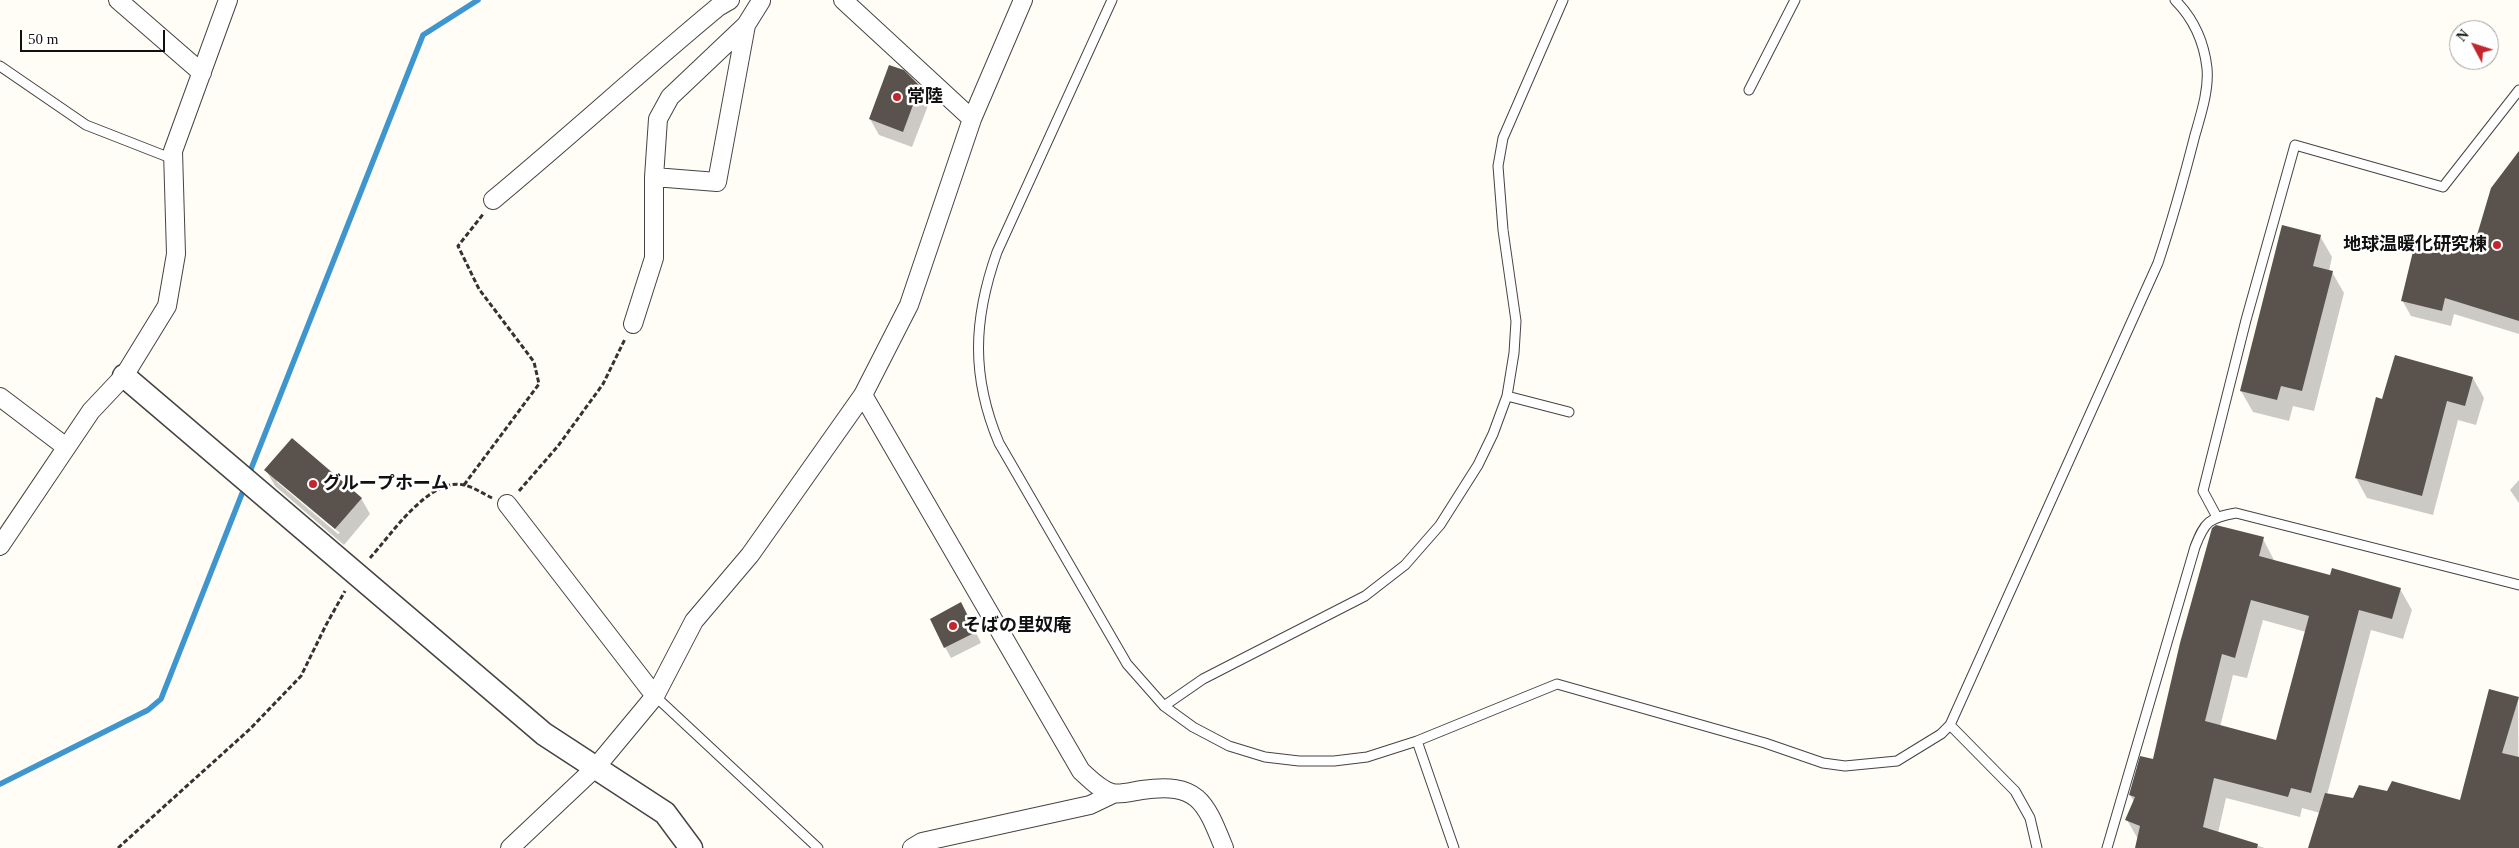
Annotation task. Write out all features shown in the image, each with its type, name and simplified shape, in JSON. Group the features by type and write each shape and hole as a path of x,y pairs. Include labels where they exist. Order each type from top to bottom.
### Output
{"street":[{"path":"118,0 202,73"},
{"path":"0,546 91,411 124,376 168,306 176,254 173,151 228,0"},
{"path":"493,200 568,138 635,76 718,7 730,0"},
{"path":"633,324 654,258 654,177 658,120 670,97 746,25 762,0"},
{"path":"842,0 972,119"},
{"path":"510,848 596,767 655,696 694,621 750,555 863,395 909,305 972,119 1023,0"},
{"path":"654,177 717,182 746,25"},
{"path":"124,376 544,734 665,813 690,848"},
{"path":"863,395 1081,770 1096,785 1112,794"},
{"path":"0,397 66,447"},
{"path":"507,504 655,696"},
{"path":"912,848 922,842 1090,805 1112,794 1152,788 1180,788 1197,798 1210,813 1224,848"}],"lane":[{"path":"1112,0 997,252 986,282 980,312 977,349 986,413 999,443 1127,664 1164,706 1193,727 1228,746 1265,757 1300,761 1334,761 1367,756 1417,741 1557,684 1766,743 1823,763 1845,766 1897,761 1941,734 1950,725 2158,263 2177,205 2205,98 2207,69 2201,41 2186,11 2176,0"},
{"path":"1164,706 1203,679 1365,596 1405,566 1440,525 1478,465 1493,434 1507,396 1514,354 1516,321 1503,230 1498,166 1503,138 1563,0"},
{"path":"1749,90 1795,0"},
{"path":"0,66 86,125 173,158"},
{"path":"2217,517 2203,491 2246,320 2295,146 2443,187 2519,90"},
{"path":"1507,396 1569,412"},
{"path":"2107,848 2203,525 2217,517 2236,513 2519,586"},
{"path":"655,696 818,848"},
{"path":"1950,725 2015,791 2030,818 2037,848"},
{"path":"1417,741 1454,848"}],"path":[{"path":"464,485 539,384 534,362 479,289 458,246 493,200"},
{"path":"118,848 250,730 301,676 326,625 356,574 424,498 444,485 464,485 507,504 558,446 603,384 633,324"}],"building":[{"path":"889,65 904,70 920,86 903,132 869,119"},
{"name":"地球温暖化研究棟","path":"2519,151 2519,321 2445,298 2442,311 2401,301 2416,239 2472,252 2491,188"},
{"path":"2282,225 2321,235 2313,266 2333,271 2302,391 2281,386 2277,400 2240,391"},
{"path":"2395,355 2473,377 2465,406 2447,401 2422,496 2355,478 2376,397 2382,399"},
{"name":"グループホーム","path":"292,438 362,498 335,529 264,470"},
{"path":"2216,525 2264,537 2259,556 2330,575 2332,568 2401,588 2392,619 2359,610 2311,793 2291,788 2288,797 2214,778 2203,827 2258,844 2257,848 2135,848 2140,826 2125,820 2135,797 2129,795 2140,756 2153,759 2180,643 2212,528","holes":["2251,600 2309,616 2276,740 2205,721 2222,654 2235,658"]},
{"name":"そばの里奴庵","path":"961,602 976,632 944,648 930,619"},
{"path":"2489,689 2519,697 2502,753 2519,757 2519,848 2308,848 2325,793 2353,798 2359,785 2387,791 2392,781 2460,800"}],"waterway":[{"path":"251,469 423,35 478,0"},
{"path":"0,784 148,710 161,699 243,491"}],"place":[{"name":"常陸","path":"897,97"},
{"name":"地球温暖化研究棟","path":"2497,245"},
{"name":"グループホーム","path":"313,484"},
{"name":"そばの里奴庵","path":"953,626"}]}
